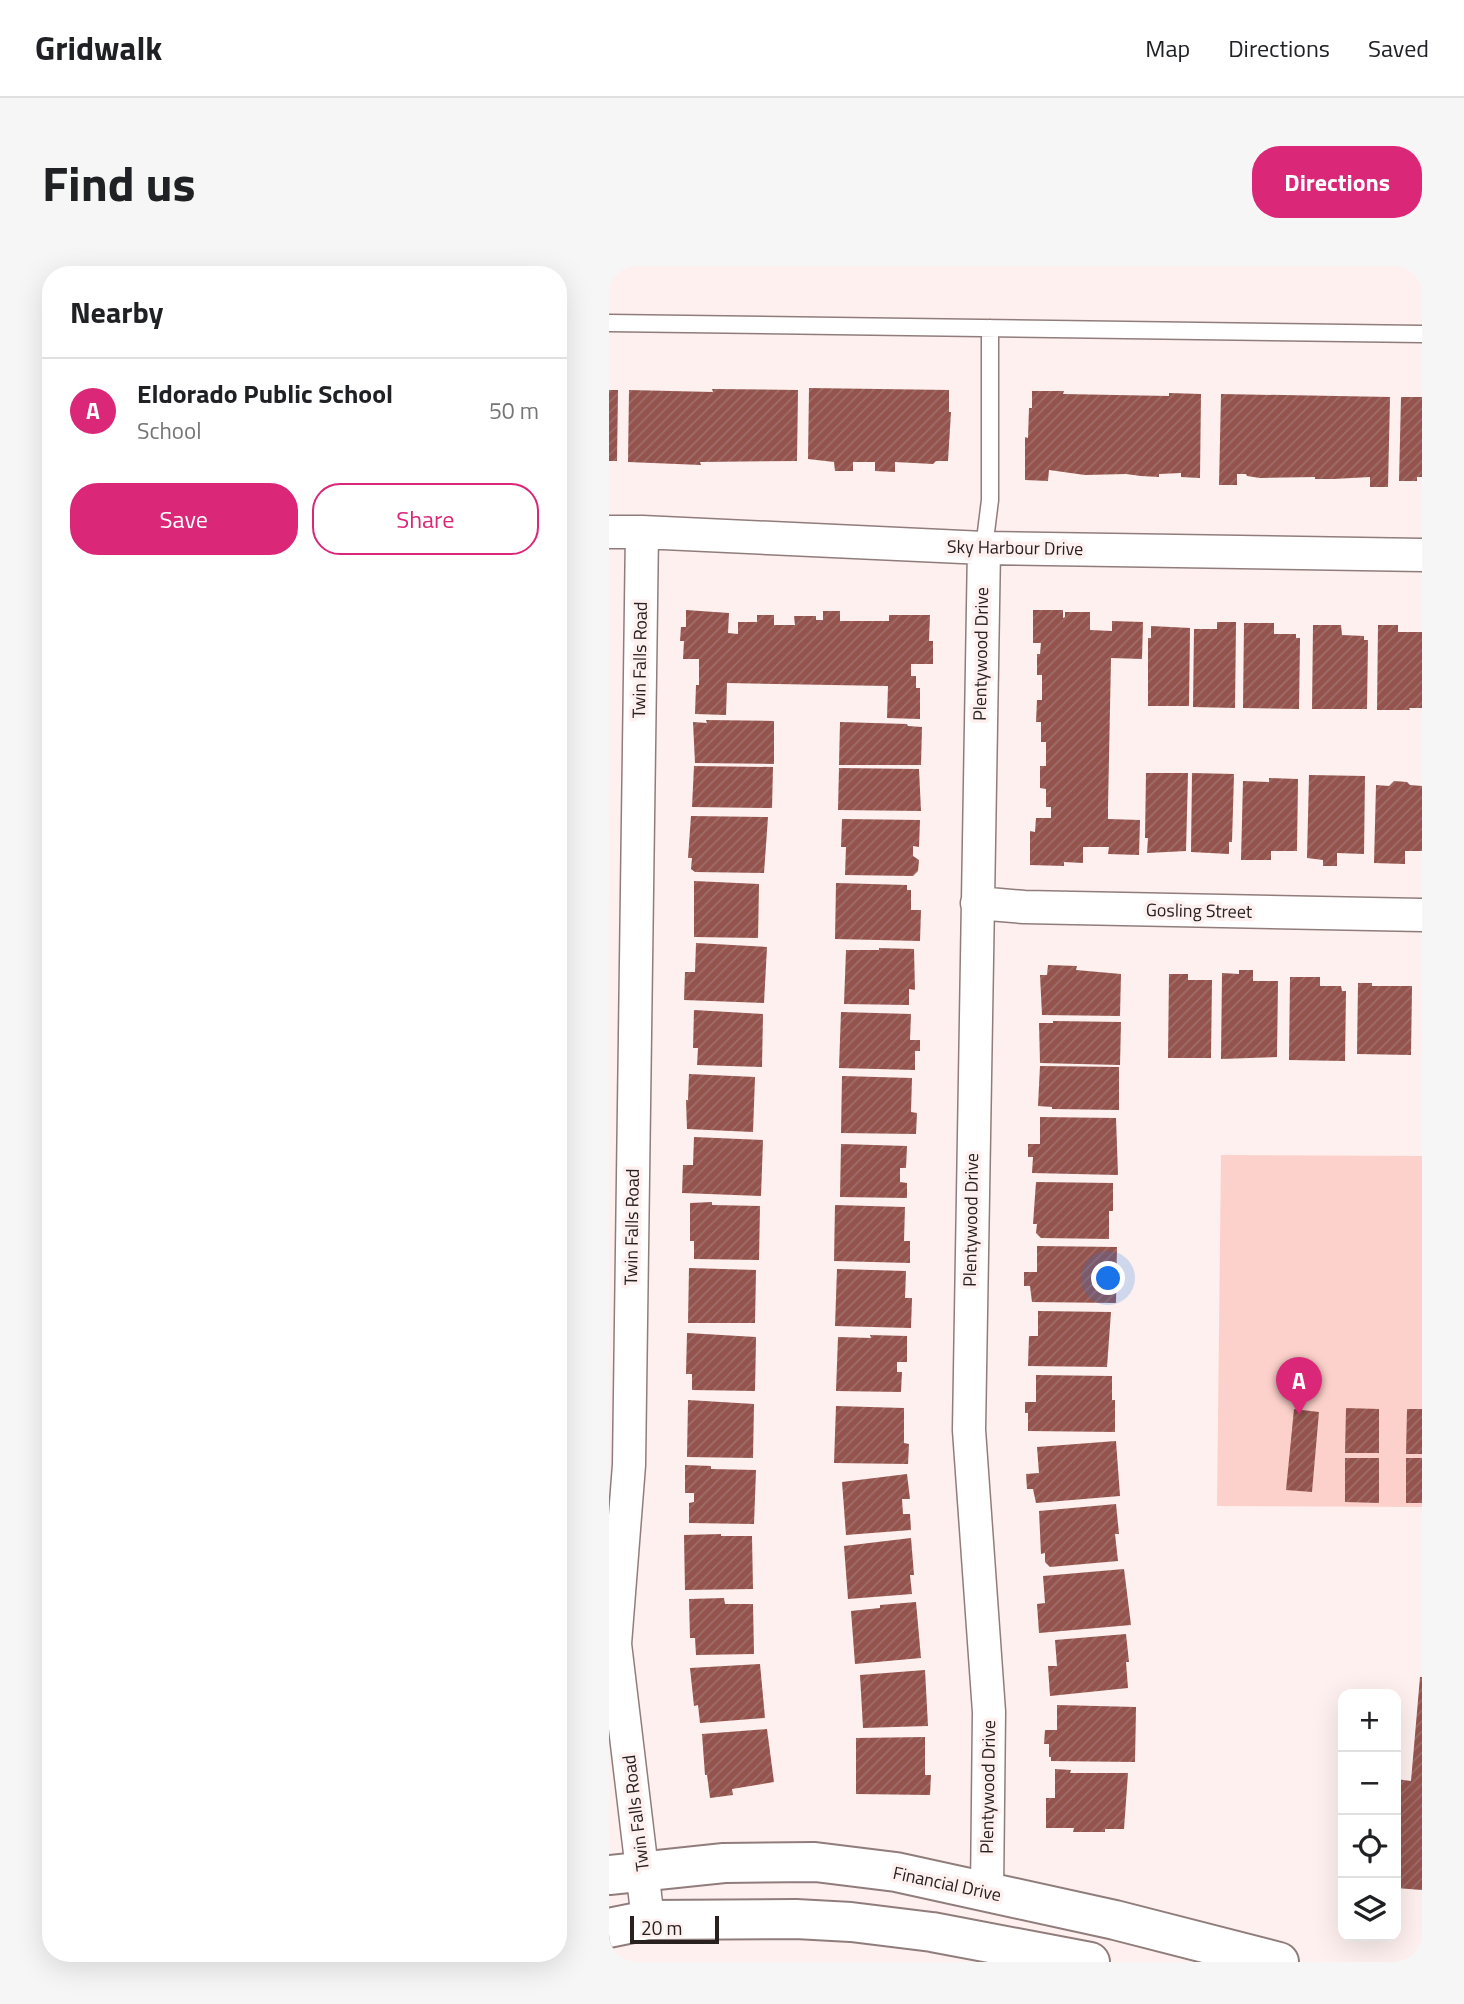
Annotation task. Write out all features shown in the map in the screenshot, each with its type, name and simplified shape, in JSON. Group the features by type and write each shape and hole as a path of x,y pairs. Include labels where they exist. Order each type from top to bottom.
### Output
{"street":[{"name":"Sky Harbour Drive","path":"609,532 984,548 1422,555"},
{"name":"Twin Falls Road","path":"642,532 629,1465 615,1644 626,1873 648,1920"},
{"name":"Plentywood Drive","path":"984,548 969,1430 989,1712 986,1892"},
{"name":"Gosling Street","path":"977,903 1024,907 1422,915"},
{"name":"Financial Drive","path":"626,1873 724,1863 815,1862 895,1872 1115,1920 1279,1962"},
{"path":"609,1928 648,1920 796,1919 851,1922 932,1932 1090,1962"}],"lane":[{"path":"609,323 1422,334"},
{"path":"984,548 990,500 990,328"}],"shaded area":[{"path":"1221,1155 1422,1156 1422,1507 1217,1506"}],"building":[{"path":"809,388 949,390 951,412 948,461 936,461 933,464 895,462 895,472 875,471 875,462 853,462 853,471 835,471 834,462 808,459"},
{"path":"712,389 798,390 797,461 700,462 701,465 628,462 629,390 713,392"},
{"path":"609,390 618,390 617,461 609,461"},
{"path":"1032,391 1169,396 1169,393 1201,394 1200,478 1181,477 1181,473 1159,474 1159,477 1126,474 1085,475 1049,470 1048,481 1025,480 1025,437 1028,438"},
{"path":"1221,394 1390,397 1388,487 1370,487 1370,477 1260,478 1246,474 1237,474 1237,485 1219,485"},
{"path":"1401,397 1422,397 1422,477 1417,477 1417,481 1399,481"},
{"path":"686,610 729,613 728,633 738,634 738,622 757,622 757,615 774,615 774,625 795,625 794,616 816,616 816,620 823,620 823,611 840,611 840,621 889,621 889,615 930,615 929,641 933,641 933,664 911,664 911,676 916,676 916,688 920,688 920,719 887,718 888,686 727,683 726,715 695,714 699,659 683,659 684,641 680,641 681,627 686,627"},
{"path":"1033,610 1063,610 1063,618 1065,612 1090,612 1090,630 1112,631 1112,621 1143,622 1142,659 1111,658 1108,807 1108,819 1140,820 1139,855 1108,854 1109,847 1083,847 1083,863 1064,862 1064,866 1030,865 1030,831 1035,832 1036,818 1051,818 1051,807 1046,807 1046,789 1040,788 1040,766 1046,766 1046,742 1041,742 1041,722 1036,722 1037,700 1042,700 1042,675 1037,675 1037,654 1040,654 1041,643 1033,643"},
{"path":"1217,622 1236,622 1235,708 1193,707 1194,629 1217,629"},
{"path":"1244,623 1274,623 1274,634 1296,634 1296,638 1300,638 1299,709 1243,708"},
{"path":"1313,625 1341,625 1342,635 1364,636 1364,640 1368,640 1367,709 1312,709"},
{"path":"1378,625 1398,625 1398,632 1422,632 1422,708 1377,710"},
{"path":"1151,626 1190,628 1189,706 1148,706 1148,638 1151,638"},
{"path":"706,720 774,721 774,764 695,763 693,722 707,723"},
{"path":"840,722 922,727 921,765 839,765"},
{"path":"694,766 773,767 772,808 692,807"},
{"path":"839,768 919,769 921,811 838,810"},
{"path":"1146,773 1188,773 1186,851 1147,853"},
{"path":"1192,773 1234,774 1232,842 1229,842 1229,854 1191,852"},
{"path":"1309,775 1365,776 1364,854 1337,853 1337,866 1323,866 1323,860 1307,858"},
{"path":"1269,778 1298,779 1297,851 1271,851 1271,860 1241,860 1243,781 1269,782"},
{"path":"1394,781 1422,786 1422,851 1405,851 1405,864 1374,863 1376,785 1389,786"},
{"path":"691,816 768,817 764,873 695,872 691,869 692,858 688,858"},
{"path":"842,819 920,820 919,847 913,846 913,856 919,860 918,871 913,876 845,875 846,847 841,847"},
{"path":"694,881 759,884 758,938 694,937"},
{"path":"836,883 907,885 907,890 911,890 911,910 921,910 920,941 835,939"},
{"path":"696,943 767,947 764,1003 684,1000 685,972 695,972"},
{"path":"914,949 915,990 909,989 909,1005 844,1004 846,950"},
{"path":"1048,965 1077,966 1076,970 1121,974 1120,1016 1042,1015 1040,975 1047,975"},
{"path":"1239,970 1253,970 1253,981 1278,981 1277,1057 1221,1059 1222,973 1239,974"},
{"path":"1169,974 1188,974 1188,980 1212,980 1211,1058 1168,1058"},
{"path":"1290,977 1320,977 1320,986 1341,986 1342,991 1346,991 1345,1061 1289,1060"},
{"path":"1358,983 1372,983 1372,986 1412,986 1411,1055 1357,1054"},
{"path":"694,1010 763,1014 762,1067 697,1065 698,1048 693,1048"},
{"path":"841,1012 911,1014 910,1040 920,1040 920,1051 915,1051 915,1070 839,1068"},
{"path":"1121,1022 1120,1065 1040,1063 1039,1023"},
{"path":"1040,1066 1119,1067 1119,1110 1052,1109 1038,1106"},
{"path":"689,1074 755,1077 753,1132 687,1129"},
{"path":"842,1076 912,1078 911,1112 917,1113 916,1134 841,1133"},
{"path":"1040,1117 1116,1118 1118,1175 1032,1173 1033,1157 1028,1157 1028,1144 1040,1144"},
{"path":"694,1137 763,1140 761,1196 682,1193 683,1165 693,1165"},
{"path":"841,1144 907,1146 906,1168 900,1168 900,1182 907,1183 907,1198 840,1197"},
{"path":"1036,1182 1113,1183 1109,1239 1041,1238 1036,1233 1037,1224 1033,1224"},
{"path":"712,1202 712,1205 760,1206 759,1260 694,1259 694,1241 690,1241 690,1203"},
{"path":"835,1205 905,1207 904,1241 910,1241 910,1263 834,1261"},
{"path":"1037,1246 1117,1247 1116,1303 1032,1302 1030,1286 1024,1286 1024,1272 1037,1272"},
{"path":"689,1268 756,1270 755,1323 688,1323"},
{"path":"837,1269 906,1271 905,1298 912,1298 911,1328 835,1326"},
{"path":"1038,1311 1111,1312 1107,1367 1028,1366 1029,1336 1038,1336"},
{"path":"687,1333 756,1337 755,1391 692,1390 692,1374 686,1374"},
{"path":"870,1335 907,1336 907,1362 897,1362 897,1372 902,1372 901,1392 836,1391 838,1337 871,1338"},
{"path":"1036,1375 1112,1376 1115,1432 1028,1431 1025,1402 1036,1402"},
{"path":"688,1400 754,1404 753,1458 687,1457"},
{"path":"836,1406 904,1408 904,1443 909,1444 908,1464 834,1463"},
{"path":"1346,1408 1379,1409 1379,1453 1345,1453"},
{"path":"1294,1409 1319,1412 1312,1492 1286,1490"},
{"path":"1407,1409 1422,1409 1422,1454 1406,1454"},
{"path":"1116,1441 1120,1496 1036,1503 1033,1489 1027,1489 1026,1474 1039,1473 1037,1447"},
{"path":"1345,1458 1379,1458 1379,1503 1345,1502"},
{"path":"1406,1458 1422,1458 1422,1503 1406,1503"},
{"path":"685,1465 711,1466 711,1469 756,1470 754,1524 689,1523 689,1503 694,1502 694,1493 685,1493"},
{"path":"907,1474 910,1499 902,1499 903,1514 910,1514 911,1530 846,1535 842,1482"},
{"path":"1116,1504 1118,1561 1050,1567 1045,1562 1045,1553 1041,1554 1039,1511"},
{"path":"684,1535 752,1536 753,1589 685,1590"},
{"path":"911,1538 914,1575 910,1575 912,1594 848,1599 844,1546"},
{"path":"1124,1569 1131,1625 1039,1633 1037,1604 1045,1603 1043,1576"},
{"path":"724,1598 725,1604 753,1604 754,1654 696,1655 695,1638 690,1638 689,1599"},
{"path":"916,1602 921,1658 855,1664 851,1611"},
{"path":"1126,1634 1128,1688 1050,1696 1048,1666 1057,1666 1055,1640"},
{"path":"760,1664 765,1718 700,1723 698,1705 694,1706 690,1668"},
{"path":"925,1670 928,1726 863,1728 860,1675"},
{"path":"1422,1677 1422,1890 1401,1888 1401,1780 1411,1781"},
{"path":"1057,1705 1136,1707 1135,1762 1051,1761 1049,1744 1044,1744 1045,1730 1057,1730"},
{"path":"767,1729 774,1782 732,1789 733,1795 710,1798 705,1775 702,1734"},
{"path":"925,1737 925,1775 931,1775 930,1795 856,1794 856,1738"},
{"path":"1055,1769 1071,1770 1070,1773 1128,1773 1124,1829 1073,1832 1074,1828 1046,1828 1046,1798 1055,1798"}],"place":[{"name":"Eldorado Public School","path":"1299,1415"}]}
